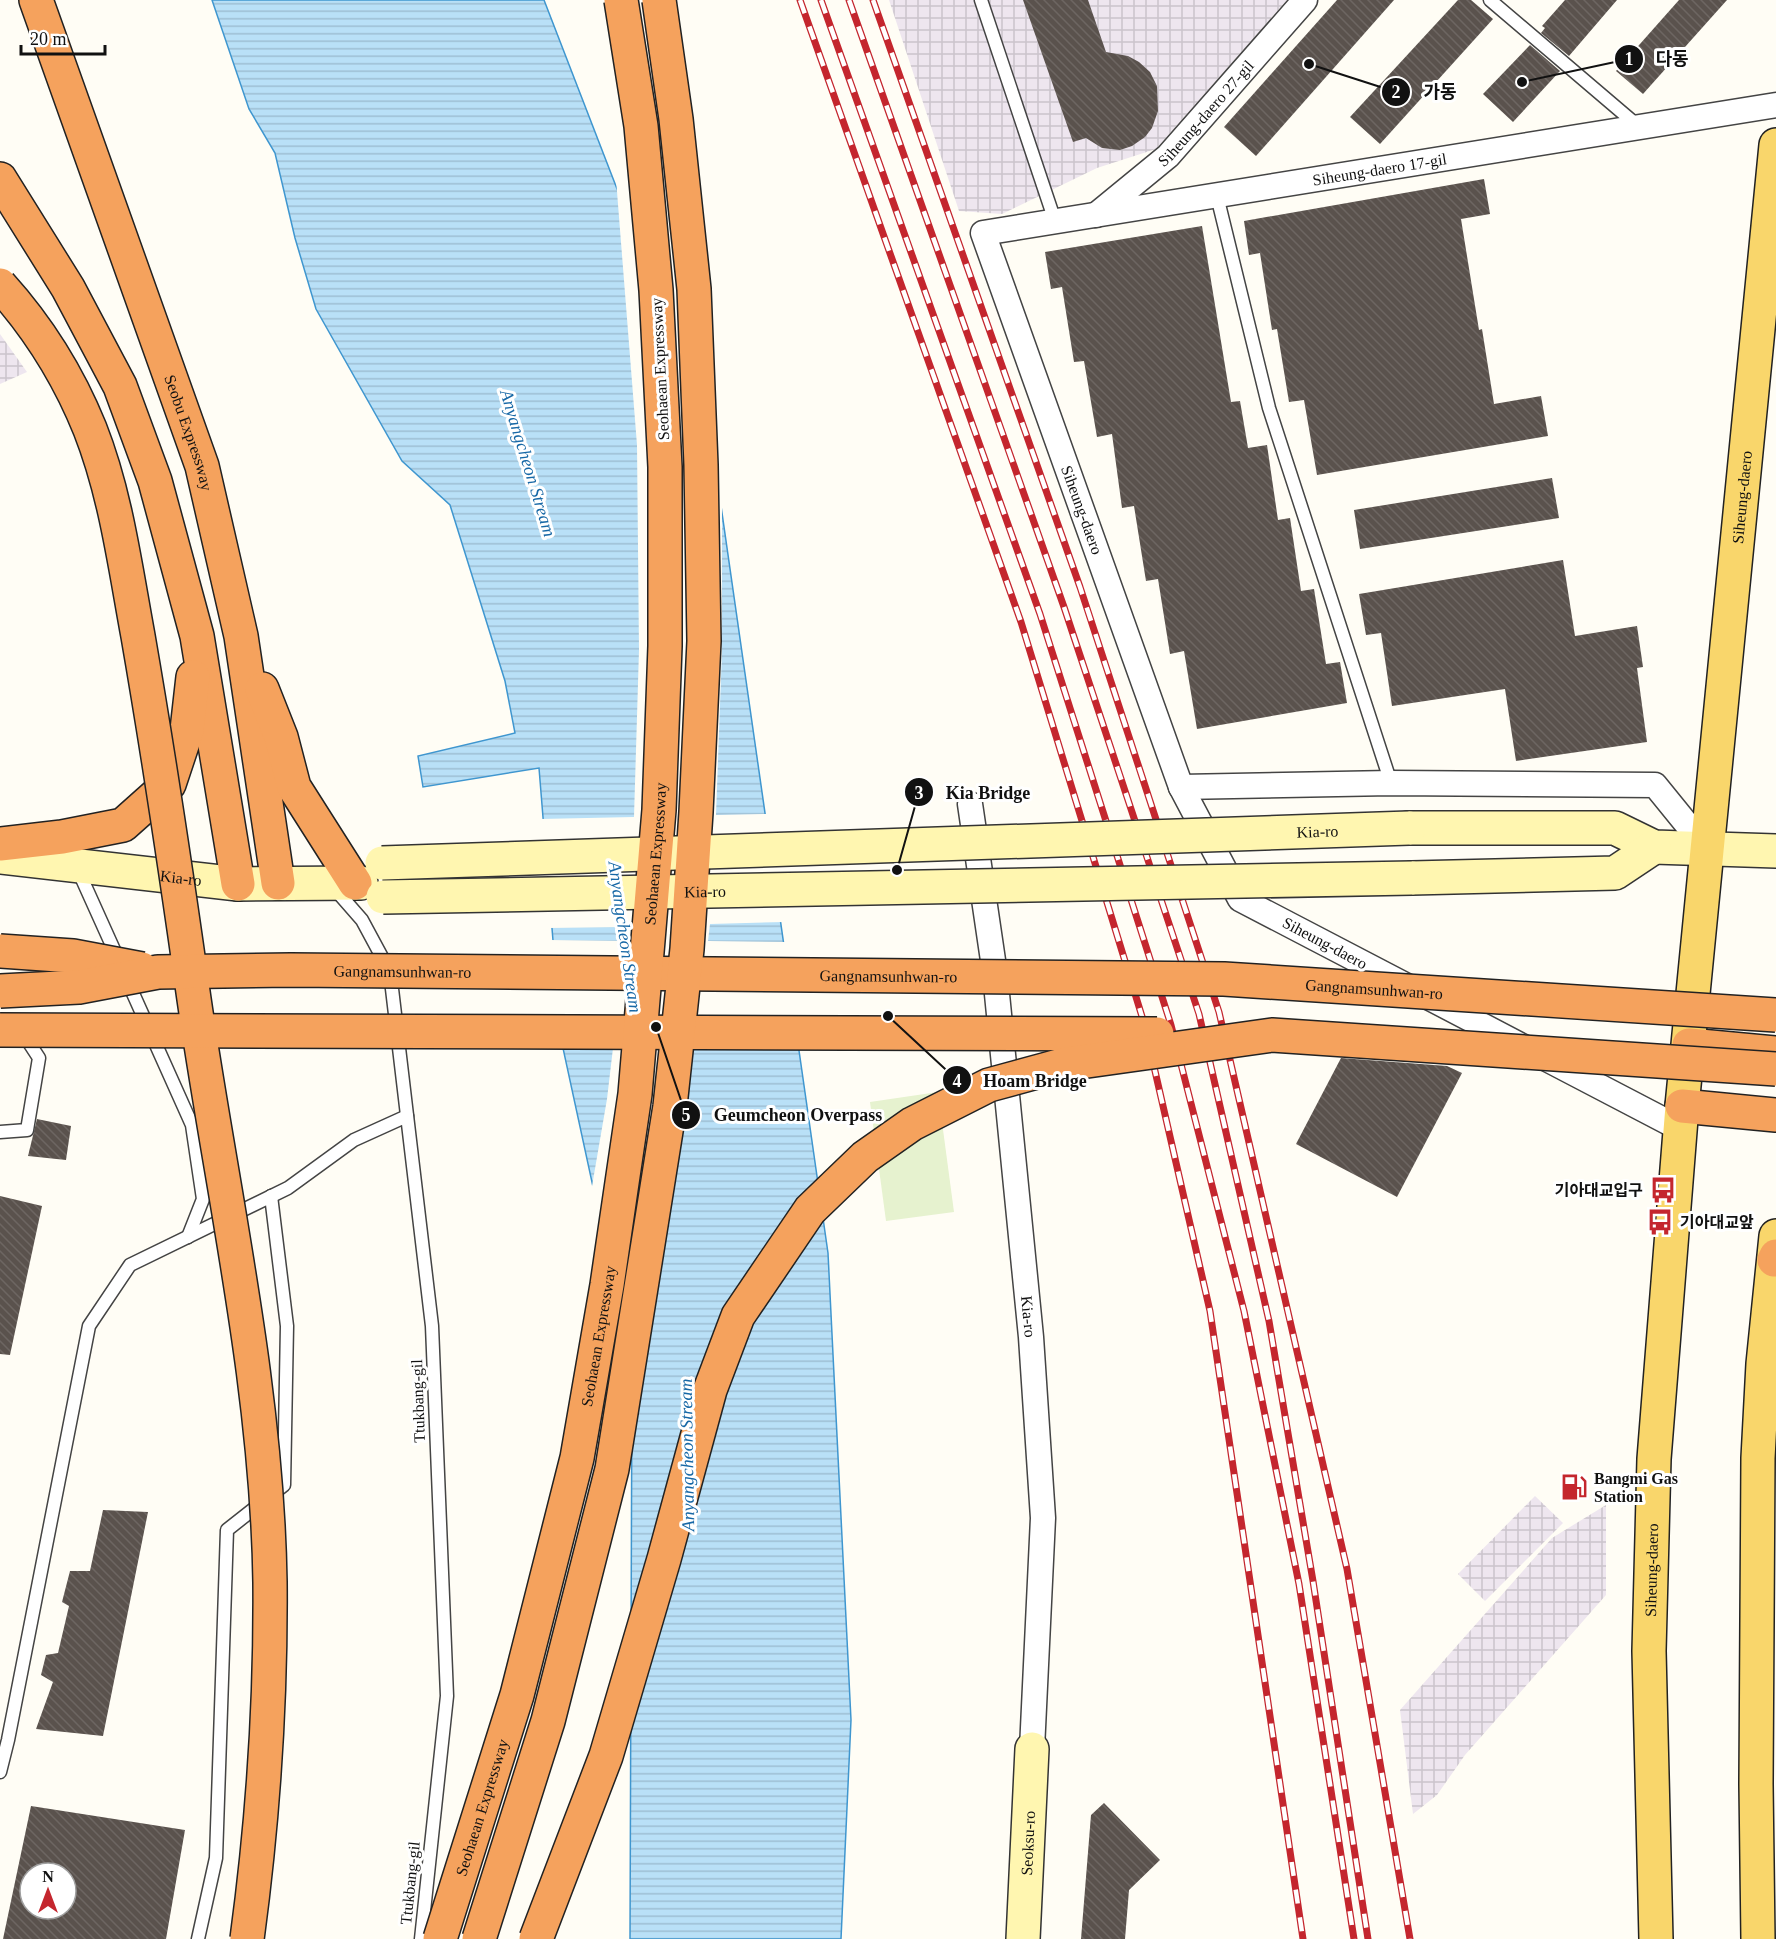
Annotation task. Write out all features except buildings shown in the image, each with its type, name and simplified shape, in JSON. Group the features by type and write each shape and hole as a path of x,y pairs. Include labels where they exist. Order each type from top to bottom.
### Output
{"highway":[{"name":"Seobu Expressway","path":"36,0 202,466 241,636 278,883"},
{"name":"Seohaean Expressway","path":"440,1939 517,1695 577,1458 607,1285 635,1094 658,810 665,646 665,467 656,290 641,126 621,0"},
{"path":"479,1939 548,1721 612,1469 670,1106 687,949 704,641 701,465 694,289 676,118 659,0"},
{"path":"0,179 68,288 120,386 155,481 197,636 238,884"},
{"path":"0,285 34,327 66,381 89,428 115,508 158,752 205,1074 232,1233 261,1430 270,1579 268,1712 260,1825 247,1939"},
{"path":"0,844 62,837 123,825 169,784 187,730 197,636"},
{"path":"241,636 281,737 294,787 362,882"},
{"path":"0,951 74,956 158,972"},
{"name":"Gangnamsunhwan-ro","path":"0,991 79,987 158,972 303,970 1224,979 1776,1015"},
{"path":"0,1030 1272,1035 1776,1069"},
{"path":"536,1939 606,1756 664,1559 710,1390 738,1316 810,1210 865,1157 912,1124 989,1085 1066,1064 1272,1035"},
{"path":"1689,1045 1776,1053"},
{"path":"1682,1118 1776,1115"}],"main road":[{"name":"Siheung-daero","path":"1656,1939 1649,1650 1654,1459 1682,1118 1776,145"},
{"name":"Kia-ro","path":"362,882 1410,828 1614,828 1654,847 1776,851"},
{"name":"Kia-ro","path":"0,857 238,884 1412,878 1615,873 1654,847"},
{"path":"1758,1939 1766,1784 1767,1458 1763,1364 1775,1251"},
{"name":"Seoksu-ro","path":"1023,1939 1032,1749"}],"street":[{"name":"Siheung-daero 27-gil","path":"1095,215 1168,156 1305,0"},
{"name":"Siheung-daero 17-gil","path":"983,233 1776,105"},
{"name":"Siheung-daero","path":"983,233 1181,788 1240,899 1682,1118"},
{"path":"1181,788 1391,783 1655,785 1707,849"},
{"name":"Kia-ro","path":"970,804 995,974 1033,1360 1043,1518 1032,1749"}],"lane":[{"path":"981,0 1055,221"},
{"path":"1490,0 1639,127"},
{"path":"1217,196 1269,408 1391,783"},
{"path":"1763,275 1776,226"},
{"path":"77,866 192,1125 203,1199 188,1237"},
{"name":"Ttukbang-gil","path":"362,882 362,920 390,972 432,1326 447,1696 421,1939"},
{"path":"0,1019 25,1035 39,1058 27,1130 0,1132"},
{"path":"0,1772 89,1326 130,1265 288,1188 354,1140 407,1116"},
{"path":"198,1939 216,1858 227,1530 284,1485 287,1326 271,1196"}],"shaded area":[{"path":"889,0 1287,0 1156,149 1097,168 1002,214 959,211"},
{"path":"0,334 27,372 0,384"},
{"path":"1535,1496 1563,1523 1485,1601 1458,1574"},
{"path":"1606,1505 1606,1595 1465,1755 1437,1795 1413,1814 1400,1710 1552,1538"}],"green space":[{"path":"938,1092 954,1212 886,1221 870,1102"}],"water":[{"name":"Anyangcheon Stream","path":"212,0 544,0 648,269 664,399 714,457 828,1253 851,1720 841,1939 630,1939 632,1367 561,1039 539,768 423,787 418,756 515,733 505,681 450,505 402,461 316,309 295,238 275,153 249,109"}],"pier":[{"path":"616,179 651,268 667,398 717,457 722,493 722,650 716,815 768,814 784,922 710,924 708,941 786,942 801,1046 694,1047 686,1106 629,1367 591,1192 613,1048 558,1040 550,940 625,941 626,927 549,928 540,819 634,817 639,650 637,445"}],"railway":[{"path":"800,0 1021,622 1144,1023 1210,1311 1303,1939"},
{"path":"821,0 1040,614 1171,1025 1244,1311 1299,1584 1354,1939"},
{"path":"849,0 1064,607 1199,1014 1269,1321 1313,1581 1368,1939"},
{"path":"873,0 1080,587 1219,1012 1347,1569 1410,1939"}],"place":[{"name":"가동","path":"1309,64"},
{"name":"다동","path":"1522,82"},
{"name":"Kia Bridge","path":"897,870"},
{"name":"Hoam Bridge","path":"888,1016"},
{"name":"Geumcheon Overpass","path":"656,1027"},
{"name":"기아대교입구","path":"1663,1190"},
{"name":"기아대교앞","path":"1660,1222"},
{"name":"Bangmi Gas Station","path":"1574,1487"}]}
